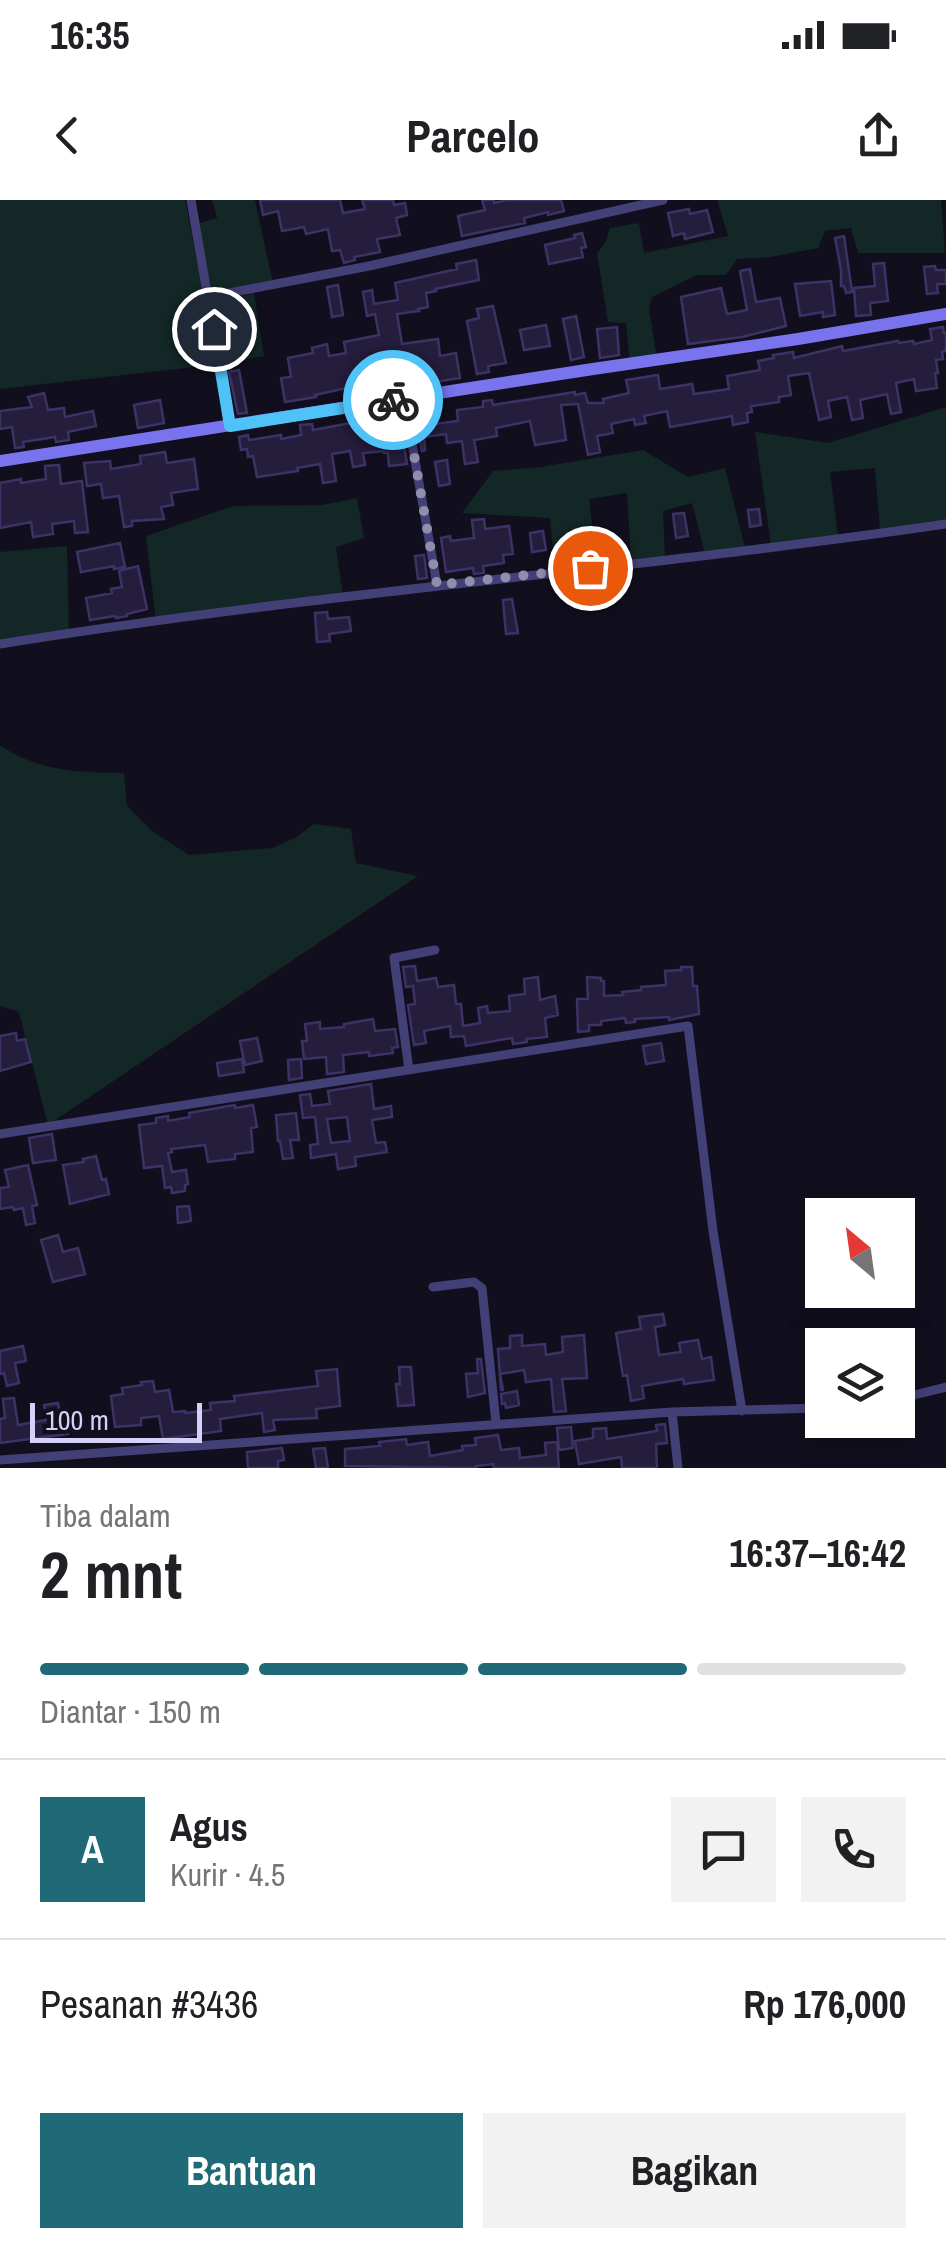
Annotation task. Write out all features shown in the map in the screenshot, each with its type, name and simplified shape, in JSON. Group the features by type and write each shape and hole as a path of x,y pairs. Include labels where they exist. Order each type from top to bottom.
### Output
{"street":[{"path":"191,200 230,426"},
{"path":"209,297 370,266 663,200"},
{"path":"0,462 946,314"},
{"path":"404,398 437,585"},
{"path":"0,644 113,625 946,524"},
{"path":"408,1070 394,958 435,950"},
{"path":"0,1134 688,1026 713,1231 742,1411"},
{"path":"434,1287 474,1282 482,1288 496,1424"},
{"path":"915,1395 946,1387"},
{"path":"0,1460 672,1412 805,1409"},
{"path":"672,1412 678,1468"}],"green space":[{"path":"0,200 185,200 205,302 254,294 264,356 0,389"},
{"path":"212,200 255,200 274,288 208,300 194,225 217,218"},
{"path":"717,200 941,200 945,253 858,253 851,228 825,231 818,248 737,259 726,275 697,275 652,297 649,309 657,359 630,364 626,323 608,322 597,253 610,228 639,223 644,253 728,236"},
{"path":"946,407 946,523 880,531 875,468 830,472 838,537 771,545 755,432 828,443"},
{"path":"643,450 688,477 725,468 745,548 705,554 692,503 663,511 665,557 631,562 627,493 589,499 597,566 555,570 550,518 462,513 493,471"},
{"path":"357,498 364,538 336,547 343,597 156,621 146,536 233,506 322,505"},
{"path":"67,546 69,633 0,643 0,552"},
{"path":"0,746 60,769 124,773 127,806 152,831 189,855 272,848 314,824 351,829 356,863 418,876 48,1125 19,1012 0,1006"}],"building":[{"path":"260,200 340,200 343,213 365,209 362,200 393,200 394,205 405,203 407,215 396,218 400,235 377,239 380,252 344,263 340,250 332,251 328,229 306,234 304,227 282,231 278,211 263,215"},
{"path":"482,200 561,200 564,211 462,236 458,216 485,210"},
{"path":"689,209 690,214 707,210 713,232 685,239 684,233 673,236 668,213"},
{"path":"582,233 586,247 581,248 583,257 549,264 545,245"},
{"path":"844,236 852,292 846,293 841,286 835,238"},
{"path":"476,260 479,280 435,289 426,293 428,307 397,314 402,344 438,339 440,356 456,353 460,378 367,393 365,384 285,402 281,378 291,377 288,358 313,353 312,348 327,344 329,356 346,353 344,342 379,335 375,314 367,316 363,292 372,290 374,304 398,300 395,283 457,269 456,264"},
{"path":"884,263 888,301 870,303 871,315 856,316 854,288 875,286 873,264"},
{"path":"935,266 936,270 946,270 946,284 937,284 938,293 927,294 924,267"},
{"path":"750,269 756,302 780,298 786,326 688,344 681,297 721,288 727,314 747,310 740,271"},
{"path":"831,281 835,315 823,317 823,312 800,316 795,284"},
{"path":"338,285 343,315 332,317 327,287"},
{"path":"493,306 506,363 488,366 489,372 477,374 467,321 479,318 477,309"},
{"path":"576,316 584,357 571,360 563,319"},
{"path":"546,325 550,346 524,350 520,330"},
{"path":"617,327 619,355 600,358 597,329"},
{"path":"943,327 946,351 942,352 943,359 936,360 937,388 916,391 914,379 896,383 901,412 891,414 887,394 860,400 863,418 852,420 847,397 828,401 831,417 819,420 809,373 788,376 791,395 779,397 779,402 751,406 748,422 733,425 732,416 670,427 667,411 644,416 646,423 635,425 634,419 611,424 613,433 597,436 600,452 588,455 578,404 561,405 566,440 535,445 530,421 496,428 497,436 474,440 478,462 465,464 462,441 447,443 446,434 424,437 422,451 415,411 432,408 434,424 458,421 457,410 483,407 483,401 492,400 493,405 575,392 585,393 588,403 604,403 603,399 629,393 626,380 658,375 660,389 692,384 694,394 729,389 727,376 760,370 758,361 774,358 773,355 793,352 794,358 842,346 843,351 898,341 914,344 932,340 930,329"},
{"path":"239,370 247,413 238,414 229,372"},
{"path":"44,393 48,410 64,408 65,417 93,411 96,426 68,432 69,440 56,442 55,437 23,442 24,447 15,448 12,427 0,429 0,411 32,407 28,397"},
{"path":"160,400 164,423 138,428 134,405"},
{"path":"396,415 407,464 389,466 388,453 384,451 363,453 365,465 353,467 350,451 332,454 336,481 323,483 320,464 257,477 253,456 248,457 247,449 241,450 239,437 248,435 249,440 281,435 281,439 301,435 300,425 312,424 313,430 356,422 355,417 366,416 368,431 374,430 375,437 399,435"},
{"path":"165,452 167,463 194,459 198,489 171,493 173,505 161,507 164,519 132,521 132,526 124,527 119,496 103,498 101,484 87,486 84,463 110,461 111,469 141,464 140,456"},
{"path":"447,460 450,484 439,486 435,462"},
{"path":"59,465 61,484 82,481 88,532 75,533 74,521 52,524 53,534 33,537 31,522 0,528 0,483 46,479 45,466"},
{"path":"759,509 761,525 750,527 748,510"},
{"path":"684,513 688,536 676,538 673,514"},
{"path":"484,519 485,529 509,526 513,554 503,555 504,563 483,566 484,573 474,574 473,568 446,572 441,538 474,538 472,520"},
{"path":"543,531 546,550 532,552 530,533"},
{"path":"120,543 125,567 81,572 77,552"},
{"path":"424,555 427,578 418,579 415,556"},
{"path":"138,566 147,609 127,616 90,620 86,598 122,587 119,571"},
{"path":"512,599 518,633 506,634 503,600"},
{"path":"327,612 328,619 349,617 351,631 329,634 330,641 317,642 315,613"},
{"path":"415,966 417,981 436,978 438,987 454,985 463,1026 480,1023 478,1008 487,1006 488,1013 510,1011 509,996 525,994 524,979 538,977 540,1000 555,996 558,1015 545,1018 547,1037 526,1039 527,1042 513,1044 512,1038 466,1046 464,1036 451,1037 450,1026 424,1031 426,1043 414,1045 408,1005 415,1004 413,986 406,987 403,967"},
{"path":"692,967 699,1014 669,1020 601,1021 601,1025 589,1025 589,1031 578,1032 577,999 588,999 587,977 604,981 604,996 623,995 622,992 641,987 666,985 665,971"},
{"path":"373,1019 375,1031 395,1029 398,1047 392,1048 393,1053 343,1055 344,1072 327,1074 326,1057 304,1059 305,1024 320,1022 320,1029"},
{"path":"16,1033 17,1041 25,1039 31,1062 0,1071 0,1036"},
{"path":"257,1038 262,1061 245,1065 240,1041"},
{"path":"661,1043 664,1061 646,1064 643,1046"},
{"path":"242,1059 244,1072 219,1076 217,1063"},
{"path":"301,1059 302,1078 289,1080 288,1060"},
{"path":"371,1084 374,1109 391,1106 392,1117 372,1120 376,1143 385,1142 387,1152 355,1157 356,1166 338,1169 336,1154 311,1158 310,1145 318,1144 315,1117 303,1118 300,1095 310,1094 312,1106 330,1104 328,1091","holes":["347,1117 350,1141 331,1143 327,1119"]},
{"path":"235,1105 253,1105 257,1127 251,1128 253,1152 208,1162 205,1145 171,1149 168,1153 172,1172 186,1170 188,1184 185,1191 172,1193 171,1187 165,1188 162,1166 144,1168 139,1125 156,1123 156,1118 168,1116 168,1121"},
{"path":"296,1113 299,1140 290,1140 293,1158 283,1159 276,1115"},
{"path":"52,1134 56,1160 33,1163 29,1138"},
{"path":"96,1156 109,1194 70,1204 63,1165"},
{"path":"28,1165 37,1205 32,1206 35,1223 26,1225 23,1208 0,1209 0,1188 9,1187 5,1170"},
{"path":"189,1206 191,1221 178,1223 177,1207"},
{"path":"58,1235 63,1252 78,1248 85,1274 53,1282 41,1240"},
{"path":"663,1314 665,1325 655,1327 659,1355 681,1352 679,1343 698,1340 702,1359 711,1357 714,1380 684,1384 683,1379 642,1386 644,1398 631,1401 616,1333 641,1329 639,1317"},
{"path":"522,1335 522,1346 545,1344 546,1355 563,1352 562,1337 584,1335 587,1378 562,1379 566,1411 554,1412 551,1379 526,1382 524,1370 500,1374 501,1390 498,1349 510,1348 510,1336"},
{"path":"23,1346 26,1361 15,1363 19,1383 7,1386 4,1373 0,1374 0,1351"},
{"path":"477,1359 481,1359 485,1393 468,1397 466,1374 478,1373"},
{"path":"399,1367 411,1367 414,1405 398,1406"},
{"path":"337,1369 340,1406 316,1409 317,1418 273,1420 275,1430 264,1432 262,1413 220,1419 221,1431 163,1439 159,1416 141,1418 141,1425 115,1427 111,1396 123,1394 122,1388 142,1385 141,1382 153,1381 155,1392 169,1390 173,1412 185,1413 211,1410 210,1403 235,1401 234,1396 318,1386 316,1371"},
{"path":"517,1391 519,1405 506,1408 501,1394"},
{"path":"14,1398 18,1425 46,1420 44,1405 58,1403 60,1414 65,1413 68,1434 0,1443 0,1419 5,1418 3,1399"},
{"path":"665,1424 667,1443 656,1444 657,1468 622,1468 621,1457 579,1464 575,1441 593,1438 593,1429 606,1428 607,1439 657,1431 656,1425"},
{"path":"571,1427 573,1448 559,1450 557,1428"},
{"path":"498,1435 501,1450 519,1448 520,1458 546,1455 545,1443 557,1442 559,1468 494,1468 493,1464 476,1468 345,1466 345,1449 380,1446 379,1442 428,1442 430,1456 463,1450 462,1446 476,1445 475,1438"},
{"path":"282,1448 284,1460 278,1461 278,1468 248,1468 247,1452"},
{"path":"325,1448 328,1468 316,1468 313,1449"}],"way so far":[{"path":"393,400 404,398 437,585 590,568"}],"route":[{"path":"214,329 230,426 393,400"}]}
